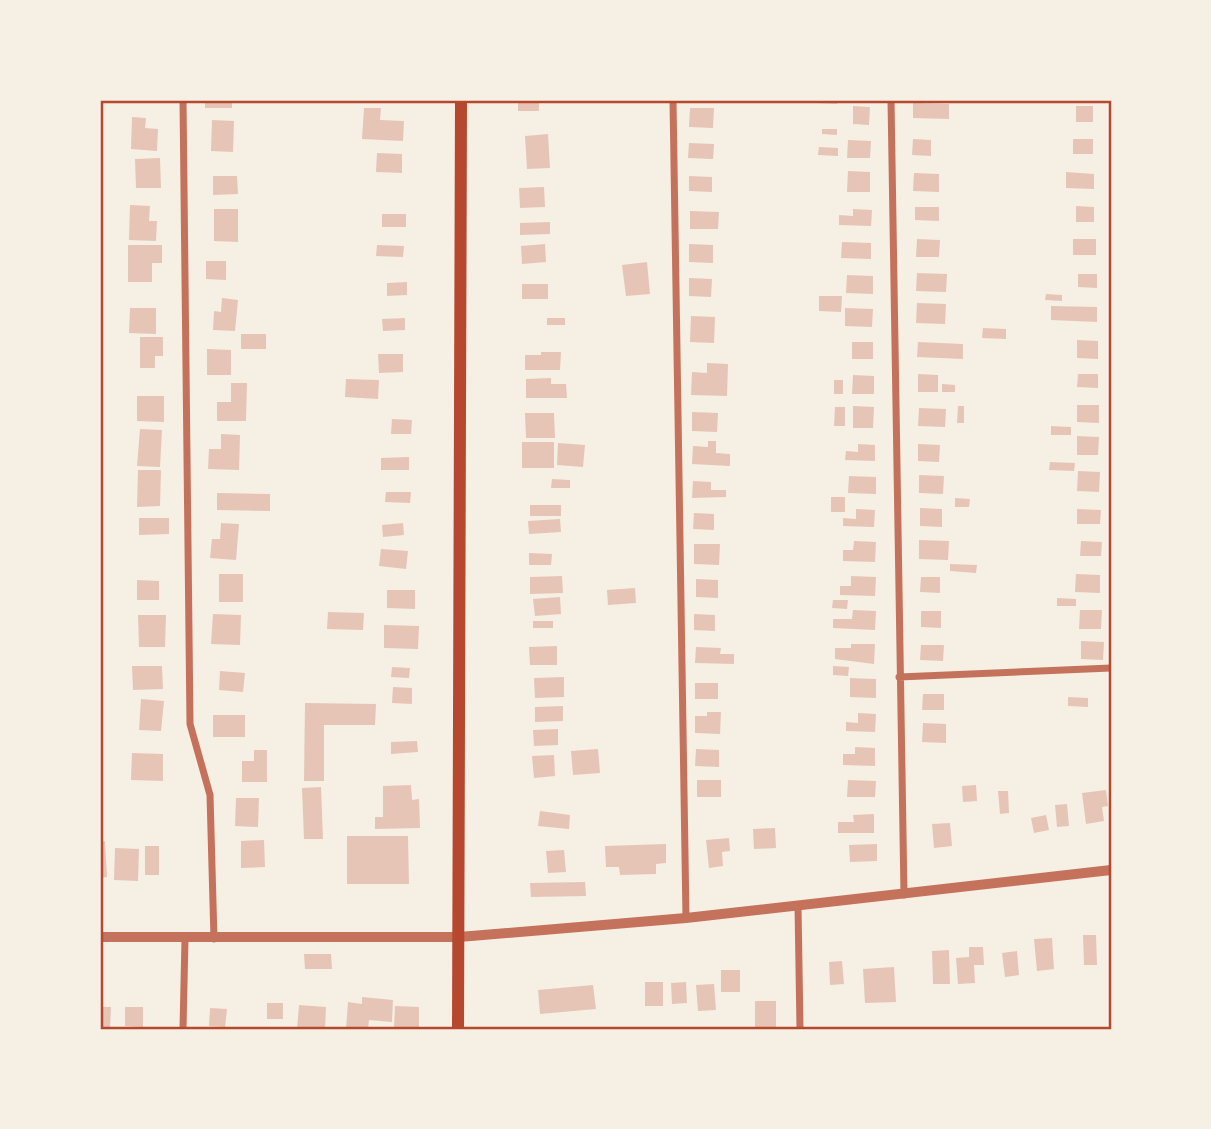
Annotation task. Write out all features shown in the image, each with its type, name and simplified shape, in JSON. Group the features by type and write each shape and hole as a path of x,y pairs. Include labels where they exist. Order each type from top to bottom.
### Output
{"main road":[{"path":"458,1029 461,100"}],"street":[{"path":"183,100 190,724 210,795 214,939"},
{"path":"673,100 685,918"},
{"path":"891,100 904,895"},
{"path":"900,677 1111,668"},
{"path":"100,937 458,937 685,918 1111,870"},
{"path":"798,906 800,1029"},
{"path":"183,1029 185,939"}],"building":[{"path":"205,100 232,100 232,108 205,108"},
{"path":"518,100 539,100 539,111 518,111"},
{"path":"816,100 837,100 837,104 816,103"},
{"path":"913,103 949,104 949,119 913,118"},
{"path":"853,106 870,107 869,125 853,124"},
{"path":"1076,106 1093,106 1093,122 1076,122"},
{"path":"364,108 381,108 380,120 404,121 403,141 362,139"},
{"path":"690,108 714,108 713,128 689,127"},
{"path":"132,117 146,118 145,128 158,129 157,151 131,149"},
{"path":"212,120 234,121 233,152 211,151"},
{"path":"822,129 837,129 837,135 822,134"},
{"path":"548,134 550,168 527,169 525,136"},
{"path":"913,139 931,140 931,156 912,155"},
{"path":"1073,139 1093,139 1093,154 1073,154"},
{"path":"848,140 871,141 870,158 847,158"},
{"path":"689,143 714,144 713,159 688,158"},
{"path":"819,147 838,148 838,156 818,155"},
{"path":"377,153 402,154 402,173 376,172"},
{"path":"160,158 161,188 136,188 135,159"},
{"path":"848,171 870,172 870,192 847,192"},
{"path":"1066,172 1094,174 1094,189 1066,188"},
{"path":"914,173 939,174 939,192 913,191"},
{"path":"213,176 237,176 238,194 213,195"},
{"path":"689,176 712,177 712,192 689,191"},
{"path":"544,187 545,207 520,208 519,188"},
{"path":"130,205 150,206 149,221 157,221 156,241 129,240"},
{"path":"1076,206 1094,207 1094,222 1076,222"},
{"path":"915,207 939,207 939,221 915,220"},
{"path":"214,209 238,209 238,242 214,241"},
{"path":"853,209 872,210 871,226 839,225 839,215 853,216"},
{"path":"690,211 719,212 718,229 690,229"},
{"path":"382,214 406,214 406,227 382,227"},
{"path":"550,222 550,234 520,235 520,223"},
{"path":"917,239 940,240 939,257 916,257"},
{"path":"1073,239 1096,239 1096,255 1073,255"},
{"path":"842,242 871,243 871,259 841,258"},
{"path":"545,244 546,262 522,264 521,246"},
{"path":"689,244 713,245 713,263 689,262"},
{"path":"128,245 162,245 162,263 152,263 152,282 128,282"},
{"path":"377,245 404,246 403,257 376,256"},
{"path":"206,261 226,261 226,280 206,279"},
{"path":"647,262 650,294 626,296 622,265"},
{"path":"917,273 947,274 946,292 916,291"},
{"path":"1078,274 1097,274 1097,288 1078,287"},
{"path":"847,275 873,276 873,294 846,293"},
{"path":"689,278 712,279 711,297 689,296"},
{"path":"407,282 407,295 387,296 387,283"},
{"path":"522,284 548,284 548,299 522,299"},
{"path":"1046,294 1062,295 1062,301 1045,300"},
{"path":"819,296 842,296 841,312 819,311"},
{"path":"222,298 238,300 235,331 213,330 214,311 221,312"},
{"path":"917,303 946,304 945,324 916,323"},
{"path":"1051,306 1097,307 1097,322 1051,320"},
{"path":"130,308 156,308 156,334 129,333"},
{"path":"845,308 873,309 872,327 845,326"},
{"path":"691,316 715,317 714,343 690,342"},
{"path":"405,318 405,330 383,331 382,319"},
{"path":"547,318 565,318 565,325 547,325"},
{"path":"983,328 1006,329 1006,339 982,338"},
{"path":"241,334 266,334 266,349 241,349"},
{"path":"140,337 163,337 163,356 155,356 155,368 140,368"},
{"path":"1077,340 1098,341 1098,359 1077,358"},
{"path":"852,342 873,342 873,359 852,359"},
{"path":"918,342 963,344 963,359 917,357"},
{"path":"207,349 231,350 231,375 207,375"},
{"path":"541,352 561,352 560,370 525,370 525,355 541,355"},
{"path":"378,354 403,354 403,372 379,373"},
{"path":"707,363 728,364 727,396 691,395 692,372 707,373"},
{"path":"918,374 938,375 938,392 918,392"},
{"path":"1078,374 1098,374 1098,388 1077,387"},
{"path":"853,375 874,376 874,394 852,394"},
{"path":"551,378 551,384 566,384 567,398 526,398 526,379"},
{"path":"346,379 379,380 378,399 345,397"},
{"path":"834,380 843,380 843,394 834,394"},
{"path":"231,383 247,383 246,421 217,421 217,402 231,402"},
{"path":"942,384 955,385 955,392 942,392"},
{"path":"137,396 164,396 164,422 137,421"},
{"path":"1077,405 1099,405 1099,423 1077,422"},
{"path":"853,406 874,407 873,428 853,428"},
{"path":"958,406 964,406 964,423 957,423"},
{"path":"835,407 845,407 845,426 834,426"},
{"path":"919,408 946,409 945,427 918,426"},
{"path":"692,412 718,413 717,432 692,431"},
{"path":"525,413 554,413 555,438 526,438"},
{"path":"392,419 412,420 411,434 391,434"},
{"path":"1051,426 1071,427 1071,435 1051,435"},
{"path":"140,429 162,430 160,467 137,466"},
{"path":"221,434 240,435 239,470 208,469 209,449 221,449"},
{"path":"1077,436 1099,437 1098,455 1077,455"},
{"path":"708,441 716,441 716,453 730,454 730,466 692,464 693,446 708,447"},
{"path":"522,442 554,442 554,468 522,468"},
{"path":"558,443 585,445 583,467 557,465"},
{"path":"858,444 875,445 875,461 845,460 846,451 858,452"},
{"path":"918,444 940,445 939,462 918,461"},
{"path":"409,457 409,470 381,470 381,458"},
{"path":"1050,462 1075,463 1074,471 1049,470"},
{"path":"138,470 161,470 160,506 137,507"},
{"path":"1078,471 1100,472 1099,492 1077,491"},
{"path":"919,475 944,476 943,494 919,493"},
{"path":"849,476 876,477 876,494 848,493"},
{"path":"552,479 570,480 570,488 551,488"},
{"path":"693,481 711,482 711,490 726,490 726,497 692,498"},
{"path":"386,492 411,492 410,503 385,502"},
{"path":"217,493 270,494 270,511 217,510"},
{"path":"831,497 845,497 845,512 831,512"},
{"path":"955,498 970,499 969,507 955,507"},
{"path":"530,505 561,505 561,516 530,516"},
{"path":"920,508 942,509 942,527 920,526"},
{"path":"856,509 875,510 874,527 843,526 843,518 856,519"},
{"path":"1077,509 1101,510 1100,524 1077,524"},
{"path":"694,513 714,514 714,530 693,529"},
{"path":"139,518 169,518 169,534 139,535"},
{"path":"560,519 561,532 529,534 528,521"},
{"path":"221,523 239,524 236,560 210,558 212,539 220,539"},
{"path":"403,523 404,535 383,537 382,525"},
{"path":"919,540 949,541 948,560 919,559"},
{"path":"854,541 876,542 875,562 843,561 843,550 853,550"},
{"path":"1081,541 1102,542 1101,556 1080,556"},
{"path":"694,544 720,544 719,565 694,564"},
{"path":"381,549 408,551 406,569 379,566"},
{"path":"529,553 552,554 551,565 529,565"},
{"path":"950,564 977,565 976,573 950,571"},
{"path":"219,574 243,574 243,602 219,602"},
{"path":"1076,574 1100,575 1100,593 1075,592"},
{"path":"562,576 563,593 530,594 530,577"},
{"path":"851,576 876,577 875,596 840,595 840,586 851,586"},
{"path":"921,577 940,577 940,593 920,592"},
{"path":"696,579 718,580 718,598 696,597"},
{"path":"137,580 159,581 159,600 137,600"},
{"path":"635,588 636,603 608,605 607,590"},
{"path":"387,590 415,590 415,609 387,608"},
{"path":"560,597 561,614 535,616 533,599"},
{"path":"1057,598 1076,599 1076,606 1057,606"},
{"path":"833,600 848,600 847,609 832,608"},
{"path":"853,610 876,611 875,630 833,628 833,619 852,619"},
{"path":"1080,610 1102,610 1101,629 1079,629"},
{"path":"921,611 941,611 941,628 921,627"},
{"path":"328,612 364,613 363,630 327,629"},
{"path":"213,614 241,615 240,645 211,644"},
{"path":"694,614 715,615 715,631 694,630"},
{"path":"138,615 166,615 165,647 139,647"},
{"path":"533,621 553,621 553,628 533,628"},
{"path":"384,625 419,626 418,649 384,648"},
{"path":"1081,641 1104,642 1103,660 1081,659"},
{"path":"851,644 875,644 874,664 835,659 835,648 851,648"},
{"path":"921,645 944,645 943,661 920,660"},
{"path":"557,646 557,665 530,665 529,647"},
{"path":"696,647 721,648 720,654 734,654 734,664 695,663"},
{"path":"132,666 162,666 163,689 133,690"},
{"path":"833,666 849,667 848,676 833,675"},
{"path":"392,667 410,668 409,678 391,677"},
{"path":"220,671 245,673 243,692 219,690"},
{"path":"564,677 564,697 535,698 534,678"},
{"path":"850,678 876,679 876,698 850,697"},
{"path":"695,683 718,683 718,699 695,699"},
{"path":"393,687 412,688 412,704 392,703"},
{"path":"923,694 944,694 944,710 922,710"},
{"path":"1068,697 1088,698 1088,707 1068,706"},
{"path":"141,699 164,701 161,731 139,730"},
{"path":"305,703 376,704 375,725 324,725 324,781 304,781"},
{"path":"563,706 563,721 535,722 535,707"},
{"path":"707,712 721,712 720,734 695,733 695,716 707,716"},
{"path":"858,713 876,714 875,732 846,731 846,722 858,723"},
{"path":"213,715 245,715 245,737 213,737"},
{"path":"923,723 946,724 946,743 922,742"},
{"path":"558,729 558,745 534,746 533,730"},
{"path":"417,741 418,752 391,754 391,742"},
{"path":"855,747 875,748 875,766 843,765 843,754 855,754"},
{"path":"598,749 600,773 573,775 571,751"},
{"path":"696,749 719,750 719,767 695,766"},
{"path":"254,750 267,750 267,782 242,782 242,761 254,761"},
{"path":"132,753 163,754 163,781 131,780"},
{"path":"554,755 555,776 534,778 532,756"},
{"path":"697,780 721,780 721,797 697,797"},
{"path":"848,780 876,781 875,797 847,797"},
{"path":"411,785 412,800 419,799 420,828 375,829 375,817 383,817 383,786"},
{"path":"976,785 977,801 963,802 962,786"},
{"path":"321,787 323,839 304,839 302,788"},
{"path":"1106,790 1108,806 1102,807 1104,821 1086,824 1082,793"},
{"path":"998,791 1008,791 1009,813 1000,814"},
{"path":"236,798 259,798 258,827 235,826"},
{"path":"1067,804 1069,826 1057,827 1055,805"},
{"path":"540,811 570,815 569,829 538,826"},
{"path":"874,814 874,833 838,833 838,822 854,822 853,815"},
{"path":"1046,815 1049,830 1034,833 1031,818"},
{"path":"950,823 952,846 934,848 932,824"},
{"path":"775,828 776,848 754,849 753,829"},
{"path":"347,836 408,836 409,884 347,884"},
{"path":"729,838 730,851 722,852 723,866 709,868 706,840"},
{"path":"264,840 265,867 241,868 241,841"},
{"path":"105,841 107,877 100,878 100,842"},
{"path":"666,844 666,863 656,864 656,874 620,875 619,867 606,867 605,846"},
{"path":"877,844 877,861 850,862 849,845"},
{"path":"145,846 159,846 159,875 145,875"},
{"path":"115,848 139,849 138,881 114,880"},
{"path":"564,850 566,872 548,873 546,851"},
{"path":"585,882 586,896 531,897 530,883"},
{"path":"1083,935 1096,935 1097,965 1084,965"},
{"path":"1052,938 1054,969 1037,971 1034,939"},
{"path":"969,947 983,947 984,965 974,965 975,983 958,984 956,958 969,957"},
{"path":"949,950 950,984 933,984 932,951"},
{"path":"1017,951 1019,975 1005,977 1002,953"},
{"path":"304,954 331,954 332,969 305,969"},
{"path":"842,961 844,984 830,985 829,962"},
{"path":"894,967 896,1002 865,1003 863,969"},
{"path":"721,970 740,970 740,992 721,992"},
{"path":"645,982 663,982 663,1006 645,1006"},
{"path":"686,982 687,1003 672,1004 671,983"},
{"path":"714,984 716,1010 698,1011 696,985"},
{"path":"593,985 596,1009 540,1014 538,990"},
{"path":"362,997 393,1000 392,1022 369,1020 368,1029 346,1029 348,1002 362,1004"},
{"path":"755,1001 776,1001 776,1027 755,1027"},
{"path":"267,1003 283,1003 283,1019 267,1019"},
{"path":"299,1005 326,1007 325,1029 297,1029"},
{"path":"395,1006 419,1007 419,1029 394,1029"},
{"path":"100,1007 111,1007 110,1029 100,1029"},
{"path":"125,1007 143,1007 143,1027 125,1026"},
{"path":"210,1008 227,1009 225,1027 209,1026"}]}
